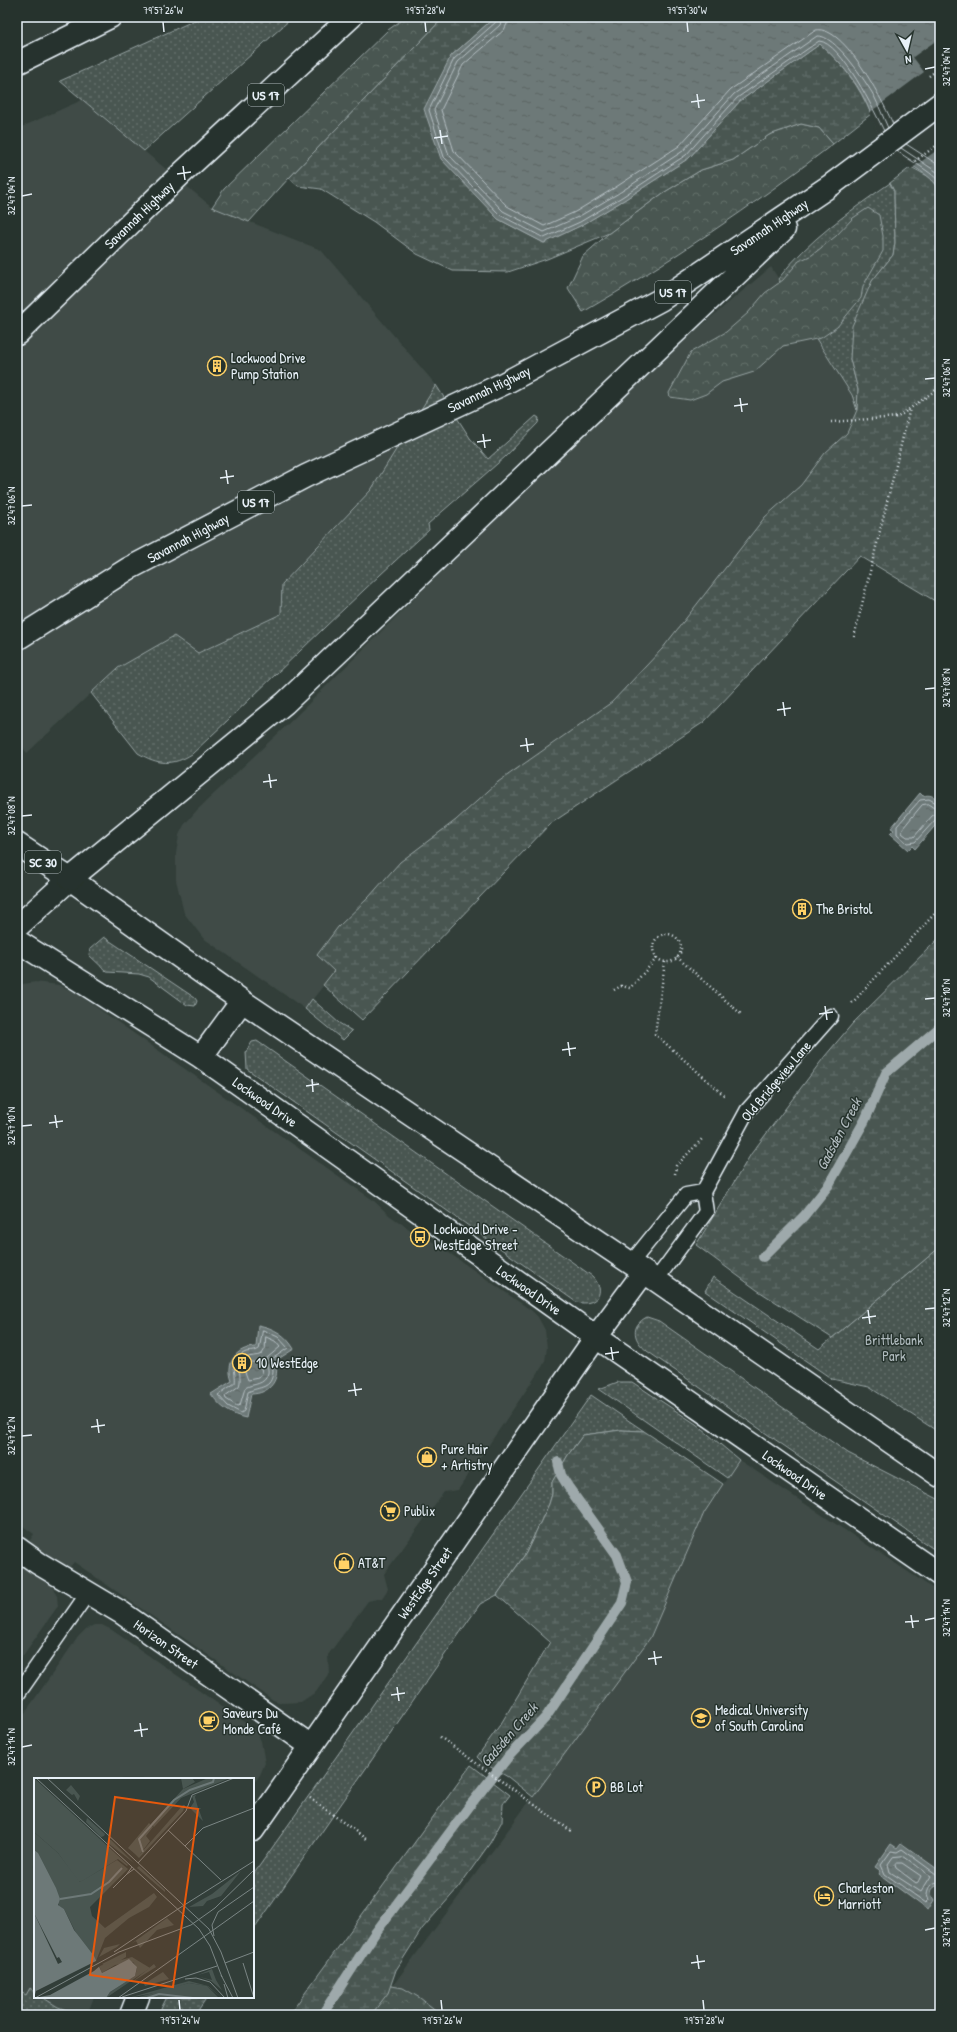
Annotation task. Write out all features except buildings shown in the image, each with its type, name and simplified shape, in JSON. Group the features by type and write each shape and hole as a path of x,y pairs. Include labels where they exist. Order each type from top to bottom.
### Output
{"main road":[{"path":"21,60 110,17"},
{"name":"Savannah Highway","path":"17,334 180,174 351,17"},
{"name":"Savannah Highway","path":"17,639 148,558 306,476 505,383 662,299 831,184 940,104"},
{"path":"17,926 70,879 285,703 831,184"},
{"name":"SC 30","path":"17,844 70,879"},
{"path":"70,879 242,1001 644,1272 940,1476"},
{"name":"Lockwood Drive","path":"17,941 201,1057 596,1337 940,1575"},
{"path":"201,1057 242,1001"},
{"name":"WestEdge Street","path":"254,1829 596,1337 644,1272"},
{"name":"Horizon Street","path":"17,1548 38,1563 122,1613 311,1746"},
{"path":"131,2015 138,1998"}],"lane":[{"name":"Old Bridgeview Lane","path":"703,1192 747,1111 831,1016"},
{"path":"703,1192 706,1212 644,1272 686,1195 703,1192"},
{"path":"17,1695 88,1592"}],"path":[{"path":"831,422 898,417 940,387"},
{"path":"854,637 910,408"},
{"path":"831,1016 847,1008 940,908"},
{"path":"661,935 670,935 678,940 680,948 677,957 665,962 657,958 653,950 654,941 661,935"},
{"path":"677,957 741,1014"},
{"path":"614,990 621,986 630,988 657,958"},
{"path":"665,962 655,1034 731,1102"},
{"path":"675,1177 676,1166 703,1138"},
{"path":"440,1737 571,1831"},
{"path":"287,1781 366,1839"}],"shaded area":[{"path":"82,100 212,207 321,250 436,385 371,490 282,584 281,614 198,653 174,637 118,668 27,753 17,741 17,129"},
{"path":"771,267 852,395 857,410 847,433 825,453 801,485 765,517 662,649 612,702 498,782 338,927 335,971 305,1009 203,938 184,913 176,880 176,853 179,835 184,825 197,810 288,724 429,584 633,388 690,335"},
{"name":"10 WestEdge","path":"35,982 59,985 76,993 373,1200 389,1215 418,1235 435,1243 532,1311 538,1317 545,1330 547,1348 545,1361 542,1367 458,1490 444,1492 384,1574 388,1589 382,1598 368,1601 328,1655 329,1673 316,1692 301,1702 282,1703 273,1700 74,1562 70,1567 64,1568 31,1544 30,1540 34,1534 17,1522 17,985"},
{"path":"739,1460 940,1593 940,2015 371,2015 650,1638 704,1513"},
{"path":"17,1562 52,1586 57,1596 58,1606 17,1664"},
{"path":"94,1625 102,1625 112,1630 250,1726 257,1733 261,1741 265,1763 260,1775 254,1783 254,1778 34,1778 34,1998 94,1998 87,2015 17,2015 17,1724 78,1637 86,1629"}],"green space":[{"path":"202,17 293,17 144,151 60,81"},
{"path":"406,17 444,17 289,178 249,222 212,207 224,189 388,30"},
{"path":"444,17 495,17 451,56 473,191 498,219 544,243 582,225 689,158 740,101 820,44 836,59 850,76 867,104 871,114 833,144 819,128 801,124 769,135 733,160 701,170 663,193 609,233 547,259 508,272 453,271 417,254 374,222 321,189 298,186 289,178"},
{"path":"801,124 819,128 833,144 711,232 648,273 583,312 568,288 583,256 609,233 663,193 701,170 733,160 769,135"},
{"path":"911,167 933,179 940,191 940,604 860,556 704,722 550,824 362,1020 323,985 334,971 317,955 338,927 369,897 400,862 456,820 498,782 612,702 662,649 765,517 801,485 825,453 847,433 857,410 858,390 850,359 852,326 872,281 893,255 895,243 894,191 890,183"},
{"path":"890,183 894,191 895,243 893,255 872,281 850,359 858,390 857,410 852,395 778,279 803,251 830,227"},
{"path":"868,208 879,215 883,236 883,251 863,286 861,298 837,327 821,338 783,346 754,372 722,382 706,394 690,400 670,397 669,393 691,352 726,332 748,313 765,293 783,280 799,261 812,255 836,236 853,218"},
{"path":"436,385 470,438 488,459 536,416 539,418 538,423 505,457 428,524 429,530 369,585 192,754 178,761 159,762 138,753 91,693 118,668 174,636 198,653 281,614 282,584 371,490"},
{"path":"104,937 195,998 197,1001 195,1006 187,1005 149,977 139,974 107,972 89,955 90,949"},
{"path":"940,937 940,1247 832,1338 757,1290 696,1245 751,1154 825,1056 853,1023"},
{"path":"312,999 339,1023 352,1031 343,1040 305,1009"},
{"path":"257,1041 592,1276 597,1282 599,1288 598,1297 589,1302 576,1302 247,1069 246,1052 252,1042"},
{"name":"Brittlebank Park","path":"940,1247 940,1433 869,1387 832,1379 705,1291 713,1277 819,1349"},
{"path":"647,1317 659,1321 848,1453 940,1500 940,1550 932,1548 647,1351 639,1343 635,1334 638,1325"},
{"path":"618,1382 632,1382 696,1424 739,1460 727,1478 599,1389"},
{"path":"591,1395 644,1431 621,1430 583,1435 568,1455 552,1482 552,1494 549,1504 526,1553 497,1595 480,1604 254,1930 254,1874"},
{"path":"621,1430 644,1431 723,1484 704,1513 650,1638 533,1797 508,1777 482,1762 477,1757 502,1722 550,1642 497,1595 526,1553 549,1504 552,1494 552,1482 568,1455 583,1435"},
{"path":"471,1765 510,1795 503,1804 502,1821 490,1843 458,1888 422,1929 396,1970 388,1993 371,2015 289,2015"},
{"path":"375,1983 403,1988 420,1998 442,2015 355,2015"},
{"path":"30,1988 34,1991 34,1998 44,1998 58,2007 81,2015 17,2015 17,1990 26,1995"},
{"path":"166,1998 206,1998 195,2015 158,2015"}],"water":[{"path":"495,17 940,17 940,191 936,184 924,173 888,149 882,140 862,94 852,78 820,44 740,101 689,158 582,225 544,243 498,219 441,159 424,109 451,56"},
{"path":"920,793 923,796 932,796 939,801 940,820 915,849 912,846 908,850 890,834 894,830 891,828"},
{"path":"258,1325 279,1333 291,1344 294,1349 275,1361 275,1379 269,1388 258,1393 251,1394 246,1418 235,1415 226,1410 211,1394 232,1381 230,1368 234,1357 243,1350 256,1347"},
{"path":"901,1843 940,1871 940,1886 936,1886 932,1889 931,1894 934,1900 928,1910 879,1874 881,1871 875,1867 891,1844 897,1848"}],"pier":[{"path":"937,40 940,44 940,148 911,169 885,149 869,113 924,72 913,57"}],"waterway":[{"name":"Gadsden Creek","path":"763,1257 804,1216 828,1186 865,1120 886,1073 940,1027"},
{"name":"Gadsden Creek","path":"322,2015 373,1936 471,1804 509,1756 546,1717 622,1603 627,1582 617,1555 569,1488 561,1475 558,1462"}],"place":[{"name":"Lockwood Drive Pump Station","path":"217,366"},
{"name":"The Bristol","path":"802,909"},
{"name":"Lockwood Drive - WestEdge Street","path":"420,1237"},
{"name":"10 WestEdge","path":"242,1363"},
{"name":"Pure Hair + Artistry","path":"427,1457"},
{"name":"Publix","path":"390,1511"},
{"name":"AT&T","path":"344,1563"},
{"name":"Medical University of South Carolina","path":"701,1718"},
{"name":"Saveurs Du Monde Café","path":"209,1721"},
{"name":"BB Lot","path":"596,1787"},
{"name":"Charleston Marriott","path":"824,1896"}]}
